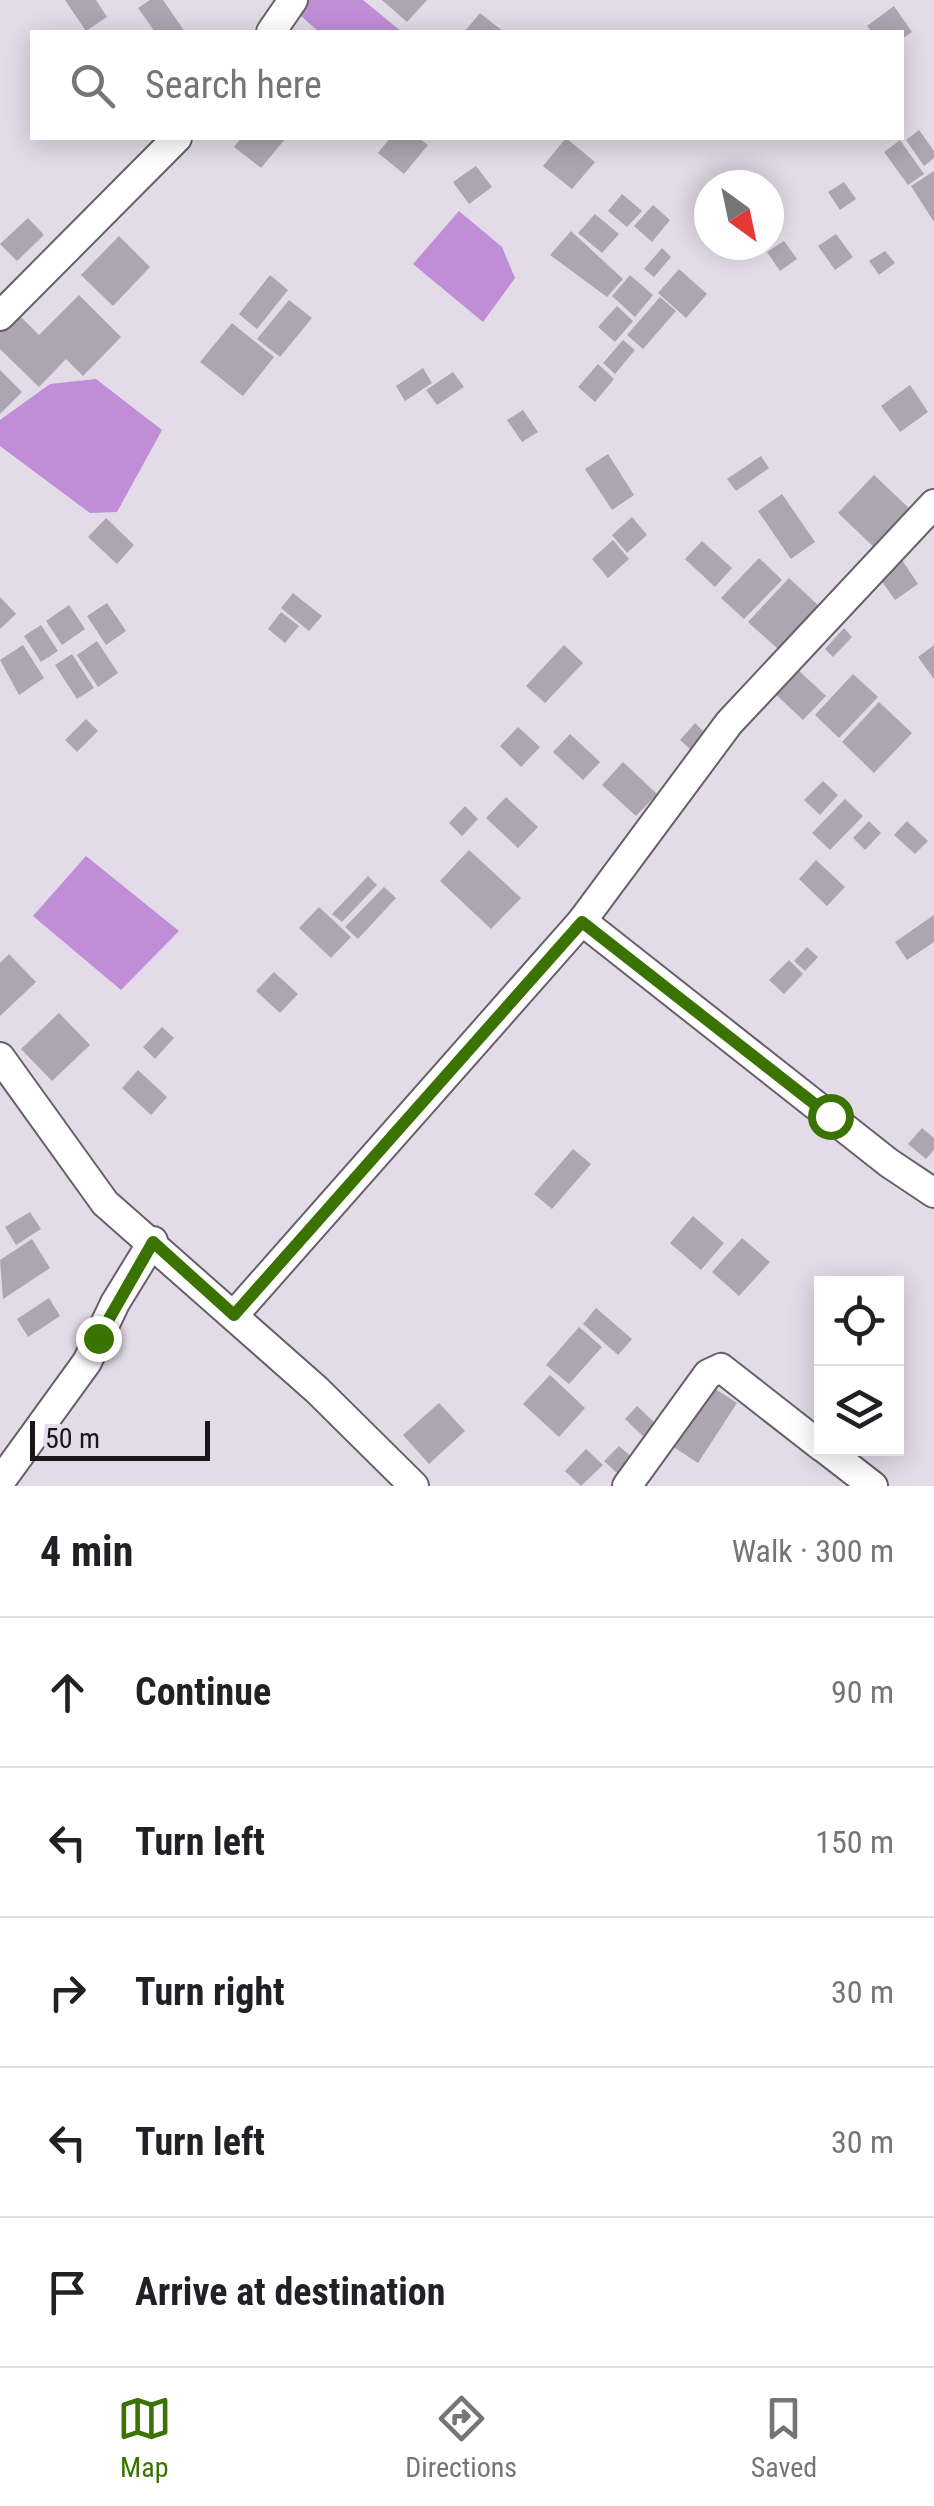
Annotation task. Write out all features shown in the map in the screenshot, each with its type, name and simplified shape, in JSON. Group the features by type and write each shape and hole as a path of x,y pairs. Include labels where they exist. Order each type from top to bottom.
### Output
{"street":[{"path":"272,30 293,0"},
{"path":"0,316 176,140"},
{"path":"234,1315 582,922 729,722 934,504"},
{"path":"582,922 889,1163 934,1193"},
{"path":"0,1057 105,1203 234,1315 414,1486"},
{"path":"0,1482 87,1362 115,1303 153,1242"},
{"path":"627,1486 708,1374 721,1368 814,1441"},
{"path":"834,1456 874,1486"}],"shaded area":[{"path":"300,0 363,0 400,30 317,30 293,9"},
{"path":"459,211 502,247 515,278 483,322 413,264"},
{"path":"96,379 162,430 117,512 90,513 0,446 0,420 50,384"},
{"path":"86,856 179,931 121,990 33,916"}],"building":[{"path":"65,0 96,0 107,17 85,30"},
{"path":"150,0 163,0 184,30 154,30 138,8"},
{"path":"382,0 427,0 407,22"},
{"path":"894,6 912,32 904,38 904,30 870,30 867,26"},
{"path":"480,13 501,30 466,30"},
{"path":"919,130 934,151 934,158 924,166 906,140"},
{"path":"239,140 284,140 261,168 234,147"},
{"path":"388,140 422,140 428,145 404,174 378,153"},
{"path":"564,140 595,162 572,189 543,166"},
{"path":"900,140 924,174 908,185 884,152"},
{"path":"476,166 492,187 469,204 453,182"},
{"path":"934,171 934,222 911,186"},
{"path":"844,182 856,199 840,210 828,192"},
{"path":"622,194 642,211 627,227 608,211"},
{"path":"653,205 670,220 652,242 634,226"},
{"path":"595,214 619,234 602,253 578,233"},
{"path":"28,218 44,235 17,261 0,244"},
{"path":"571,231 623,279 607,297 550,255"},
{"path":"836,234 853,257 835,270 818,246"},
{"path":"119,236 150,267 113,306 81,275"},
{"path":"784,241 797,259 780,271 772,260 784,260"},
{"path":"662,248 671,257 654,277 644,269"},
{"path":"885,251 895,263 879,275 869,261"},
{"path":"679,269 707,294 686,318 658,293"},
{"path":"270,275 288,290 257,329 239,314"},
{"path":"630,275 653,295 635,317 612,296"},
{"path":"79,295 121,337 83,376 66,359 39,387 0,349 0,329 16,312 39,335"},
{"path":"660,297 676,311 643,349 627,335"},
{"path":"289,300 312,318 280,357 257,339"},
{"path":"617,306 633,321 615,342 598,327"},
{"path":"232,323 274,357 243,396 200,362"},
{"path":"623,340 635,350 615,374 603,363"},
{"path":"598,364 614,379 595,402 578,387"},
{"path":"423,368 432,383 405,401 396,386"},
{"path":"0,370 22,392 0,414"},
{"path":"453,372 464,387 437,405 426,390"},
{"path":"910,385 928,412 900,432 881,406"},
{"path":"523,410 538,432 522,442 507,420"},
{"path":"608,454 634,495 612,510 585,469"},
{"path":"761,456 769,468 736,491 727,479"},
{"path":"874,475 913,512 877,550 838,513"},
{"path":"782,494 815,542 791,559 758,511"},
{"path":"632,517 647,535 627,553 612,535"},
{"path":"106,518 134,545 117,564 88,537"},
{"path":"613,540 629,559 608,578 592,559"},
{"path":"702,541 732,568 715,587 685,559"},
{"path":"900,557 918,584 895,600 876,573"},
{"path":"759,558 782,580 744,619 721,598"},
{"path":"789,578 819,606 778,649 748,622"},
{"path":"293,593 322,616 309,631 281,608"},
{"path":"0,597 16,614 0,629"},
{"path":"107,603 126,631 106,645 87,616"},
{"path":"69,605 85,629 62,645 46,621"},
{"path":"281,612 299,626 285,643 268,629"},
{"path":"41,625 58,651 41,662 24,636"},
{"path":"844,628 852,637 833,657 825,649"},
{"path":"97,641 118,673 98,687 77,655"},
{"path":"23,645 44,678 19,695 0,660"},
{"path":"564,645 583,663 545,703 526,686"},
{"path":"934,645 934,679 918,657"},
{"path":"72,654 94,688 77,699 55,665"},
{"path":"795,667 826,696 803,720 772,691"},
{"path":"853,674 878,697 839,738 815,715"},
{"path":"879,702 912,733 874,773 842,742"},
{"path":"86,719 98,731 77,752 65,740"},
{"path":"695,723 706,734 691,750 680,740"},
{"path":"518,727 540,747 521,767 500,746"},
{"path":"570,734 600,762 583,780 553,752"},
{"path":"623,762 657,794 636,816 602,785"},
{"path":"823,781 838,795 820,815 804,800"},
{"path":"506,797 538,827 518,848 486,818"},
{"path":"845,799 863,816 830,850 812,833"},
{"path":"465,806 478,819 462,836 449,823"},
{"path":"869,821 881,833 865,850 853,838"},
{"path":"907,821 928,841 915,854 894,835"},
{"path":"469,850 521,898 491,929 440,881"},
{"path":"816,860 845,887 827,906 799,879"},
{"path":"368,876 377,885 342,922 332,914"},
{"path":"384,887 396,898 358,939 345,927"},
{"path":"319,907 351,937 331,958 299,928"},
{"path":"934,915 934,942 907,960 895,942"},
{"path":"807,947 818,957 805,971 794,961"},
{"path":"9,954 36,982 0,1016 0,963"},
{"path":"789,960 803,974 784,994 769,980"},
{"path":"274,972 298,994 280,1013 256,991"},
{"path":"59,1013 90,1045 52,1081 21,1049"},
{"path":"162,1027 174,1038 155,1059 143,1047"},
{"path":"138,1070 167,1097 151,1115 122,1088"},
{"path":"922,1128 934,1138 934,1150 926,1159 908,1144"},
{"path":"573,1149 591,1164 552,1209 534,1194"},
{"path":"30,1212 41,1229 16,1245 5,1227"},
{"path":"693,1216 724,1243 701,1270 670,1243"},
{"path":"742,1238 770,1262 739,1296 712,1272"},
{"path":"32,1239 50,1268 3,1299 0,1260"},
{"path":"49,1298 60,1316 28,1337 17,1319"},
{"path":"596,1308 632,1339 618,1355 583,1324"},
{"path":"579,1327 602,1347 569,1384 546,1365"},
{"path":"550,1375 585,1408 559,1437 523,1404"},
{"path":"709,1385 737,1403 698,1463 669,1444"},
{"path":"439,1403 465,1431 429,1464 403,1435"},
{"path":"637,1406 658,1426 646,1439 625,1419"},
{"path":"619,1446 633,1458 618,1474 604,1461"},
{"path":"586,1449 603,1465 581,1486 565,1471"}],"route":[{"path":"98,1338 153,1242 234,1315 582,922 830,1116"}]}
